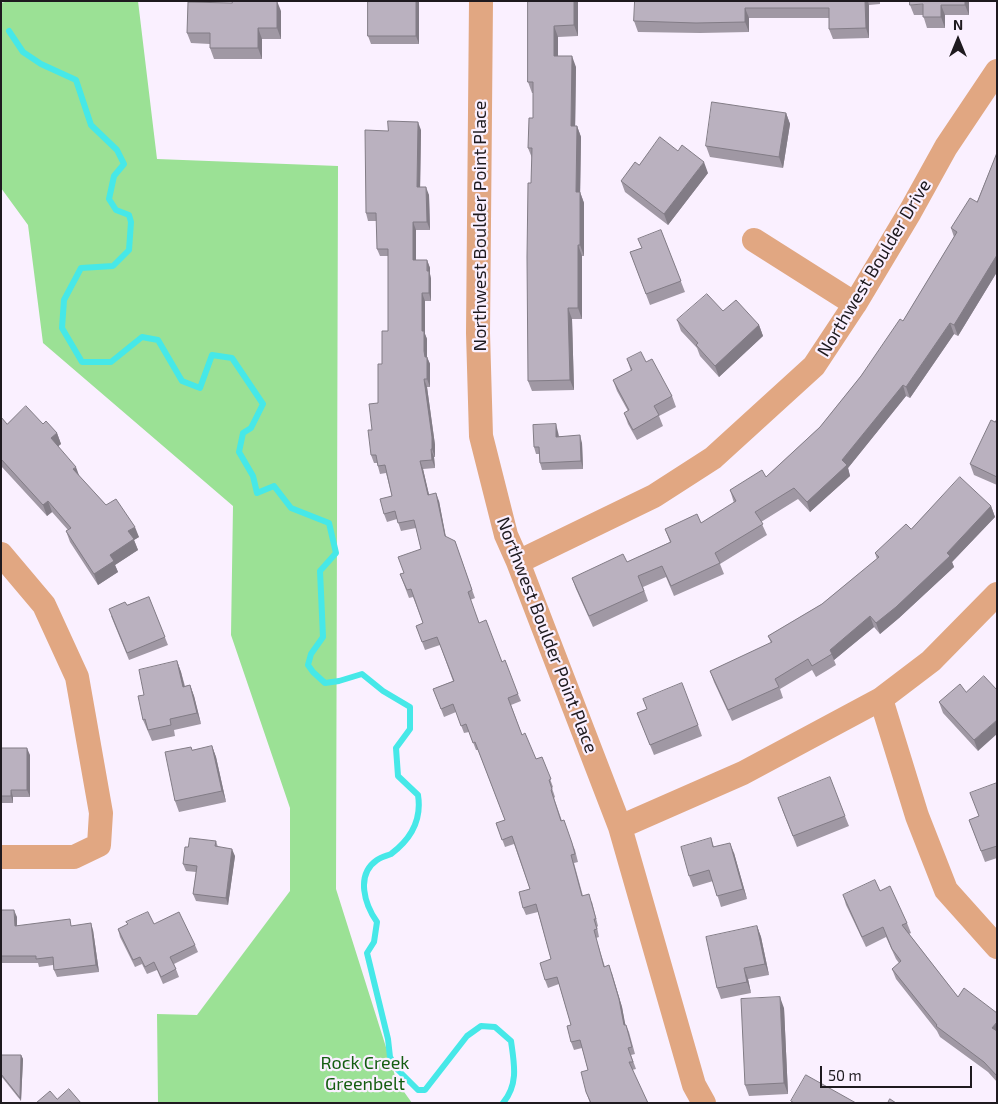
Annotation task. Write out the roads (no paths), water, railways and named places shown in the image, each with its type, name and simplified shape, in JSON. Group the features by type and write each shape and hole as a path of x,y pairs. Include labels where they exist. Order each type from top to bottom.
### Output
{"street":[{"name":"Northwest Boulder Point Place","path":"481,1 478,333 482,436 506,535 620,827 694,1084 704,1103"},
{"name":"Northwest Boulder Drive","path":"518,562 654,496 713,458 814,366 855,304 946,148 997,71"},
{"path":"754,240 855,304"},
{"path":"1,554 44,605 77,677 101,812 99,845 74,857 1,857"},
{"path":"620,827 743,773 881,699 931,661 997,594"},
{"path":"881,699 917,816 946,890 997,947"}],"waterway":[{"path":"9,31 23,52 41,64 76,80 91,125 117,150 124,164 114,176 109,199 116,210 129,215 131,222 129,250 113,266 81,268 64,300 62,328 82,362 111,362 142,337 158,340 182,381 200,388 212,355 232,358 263,404 251,428 243,433 239,452 253,476 257,493 274,486 291,508 329,523 336,553 320,571 323,637 311,654 308,665 325,683 362,674 383,691 410,707 410,729 396,748 398,776 418,795 419,804 416,821 414,828 398,848 370,866 364,882 366,899 377,922 374,942 367,953 388,1039 390,1057 397,1069 418,1090 425,1090 467,1036 481,1026 495,1027 511,1041 513,1057 513,1081 508,1096 503,1103"}],"park label":[{"name":"Rock Creek Greenbelt","path":"365,1073"}]}
